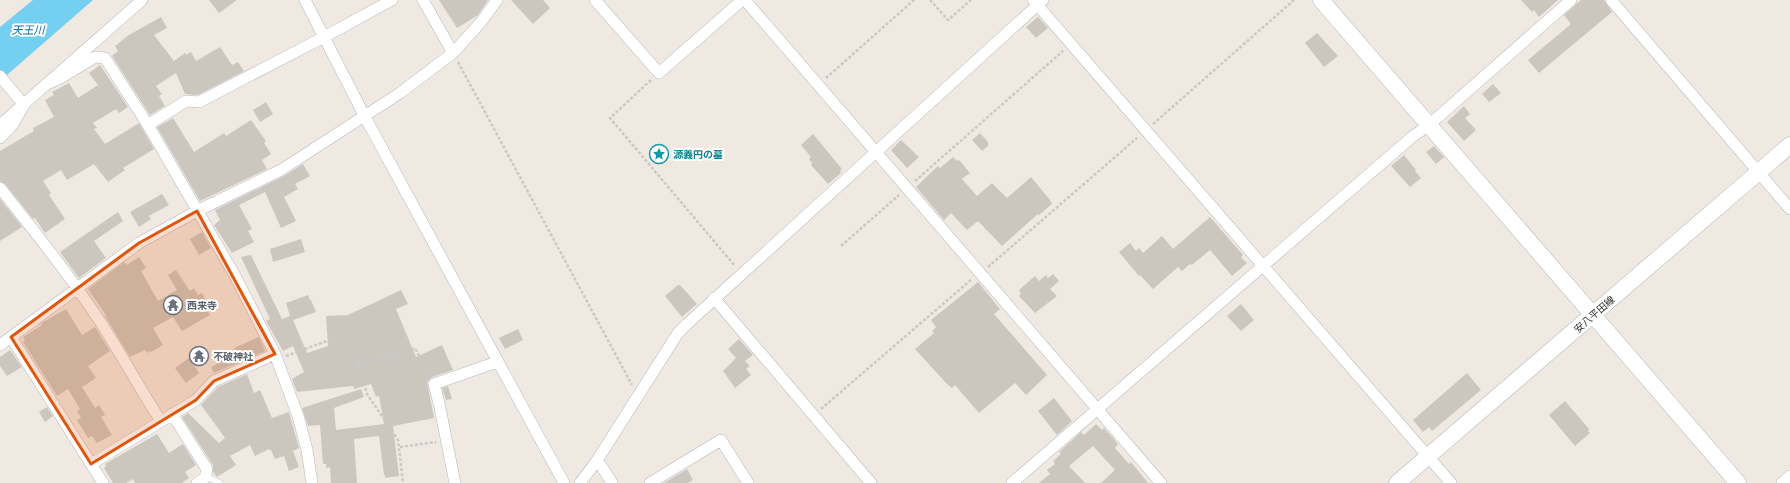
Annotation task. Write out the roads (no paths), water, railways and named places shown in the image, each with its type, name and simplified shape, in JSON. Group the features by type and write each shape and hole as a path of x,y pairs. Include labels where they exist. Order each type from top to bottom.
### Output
{"street":[{"path":"0,125 142,0"},
{"path":"305,0 365,117 564,483"},
{"path":"148,125 186,101 199,102 392,0"},
{"path":"423,0 453,53"},
{"path":"0,345 139,243 197,211 281,170 365,117 453,53 481,22 497,0"},
{"path":"595,0 659,73 744,0 981,273 1010,310 1160,483"},
{"path":"1321,0 1738,483"},
{"path":"1012,483 1571,0"},
{"path":"1611,0 1790,209"},
{"path":"580,483 596,462 678,334 714,298 876,152 1038,2 1071,44 1451,483"},
{"path":"46,85 96,57 105,58 148,125 234,274 276,356 298,416 307,450 312,483"},
{"path":"0,76 24,105"},
{"path":"0,138 13,124 24,105"},
{"name":"安八平田線","path":"1397,483 1790,145"},
{"path":"0,188 76,288 125,358 138,385 161,421"},
{"path":"714,298 871,483"},
{"path":"11,336 103,483"},
{"path":"91,464 196,400 214,381 276,356"},
{"path":"455,483 434,384 497,362"},
{"path":"172,414 207,470 201,479"},
{"path":"650,483 721,440 748,483"},
{"path":"596,462 602,467 612,483"},
{"path":"1782,483 1790,476"}],"lane":[{"path":"201,479 220,483"}],"water":[{"name":"天王川","path":"33,0 93,0 0,81 0,27"}],"place":[{"name":"源義円の墓","path":"659,154"},
{"name":"西来寺","path":"173,305"},
{"name":"不破神社","path":"199,356"}]}
